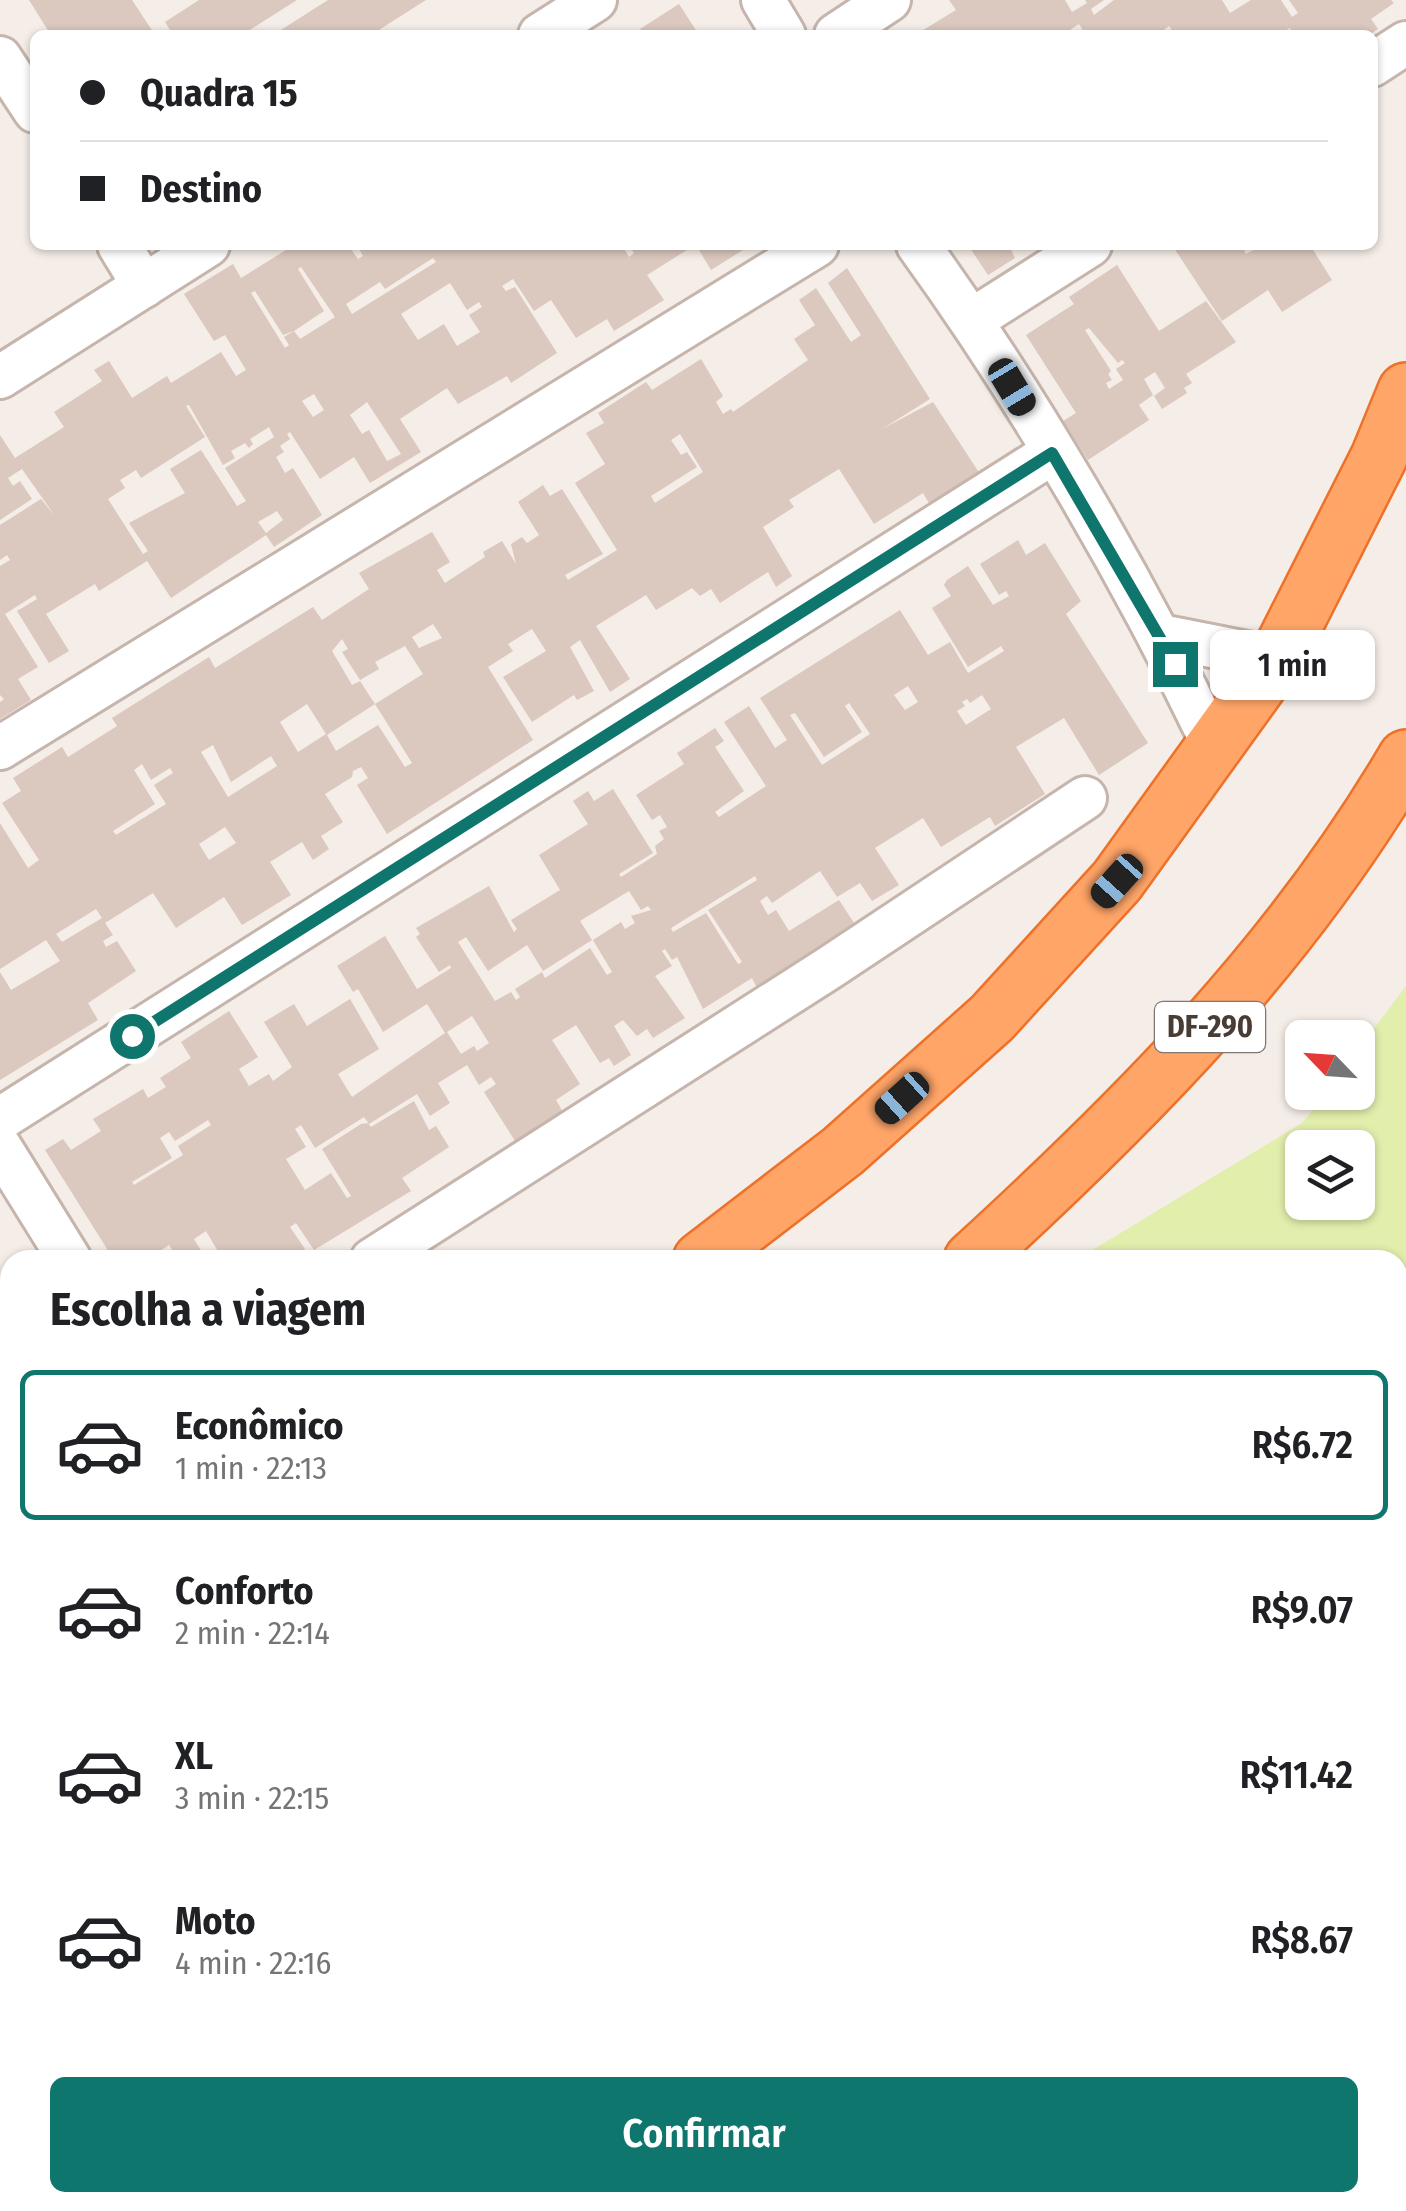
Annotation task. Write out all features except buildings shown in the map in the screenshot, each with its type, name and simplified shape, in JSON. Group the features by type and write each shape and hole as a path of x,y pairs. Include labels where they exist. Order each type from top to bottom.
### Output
{"highway":[{"path":"714,1250 843,1151 992,1018 1117,881 1277,659 1380,457 1406,392"},
{"name":"DF-290","path":"983,1250 1069,1172 1194,1046 1282,942 1406,758"}],"street":[{"path":"548,30 595,0"},
{"path":"763,0 781,30"},
{"path":"844,30 889,0"},
{"path":"1378,60 1406,43"},
{"path":"0,58 30,103"},
{"path":"122,250 144,286"},
{"path":"0,377 200,250"},
{"path":"0,748 809,250"},
{"path":"922,250 972,320 1161,636 1215,748"},
{"path":"972,320 1082,250"},
{"path":"0,1119 1052,453"},
{"path":"1161,636 1277,659"},
{"path":"388,1250 829,968 1085,798"},
{"path":"0,1148 64,1250"}],"green space":[{"path":"1406,986 1406,1250 1092,1250 1285,1133 1285,1220 1375,1220 1375,1130 1290,1130 1312,1110 1375,1110 1375,1027"}],"route":[{"path":"132,1036 1052,453 1175,664"}]}
